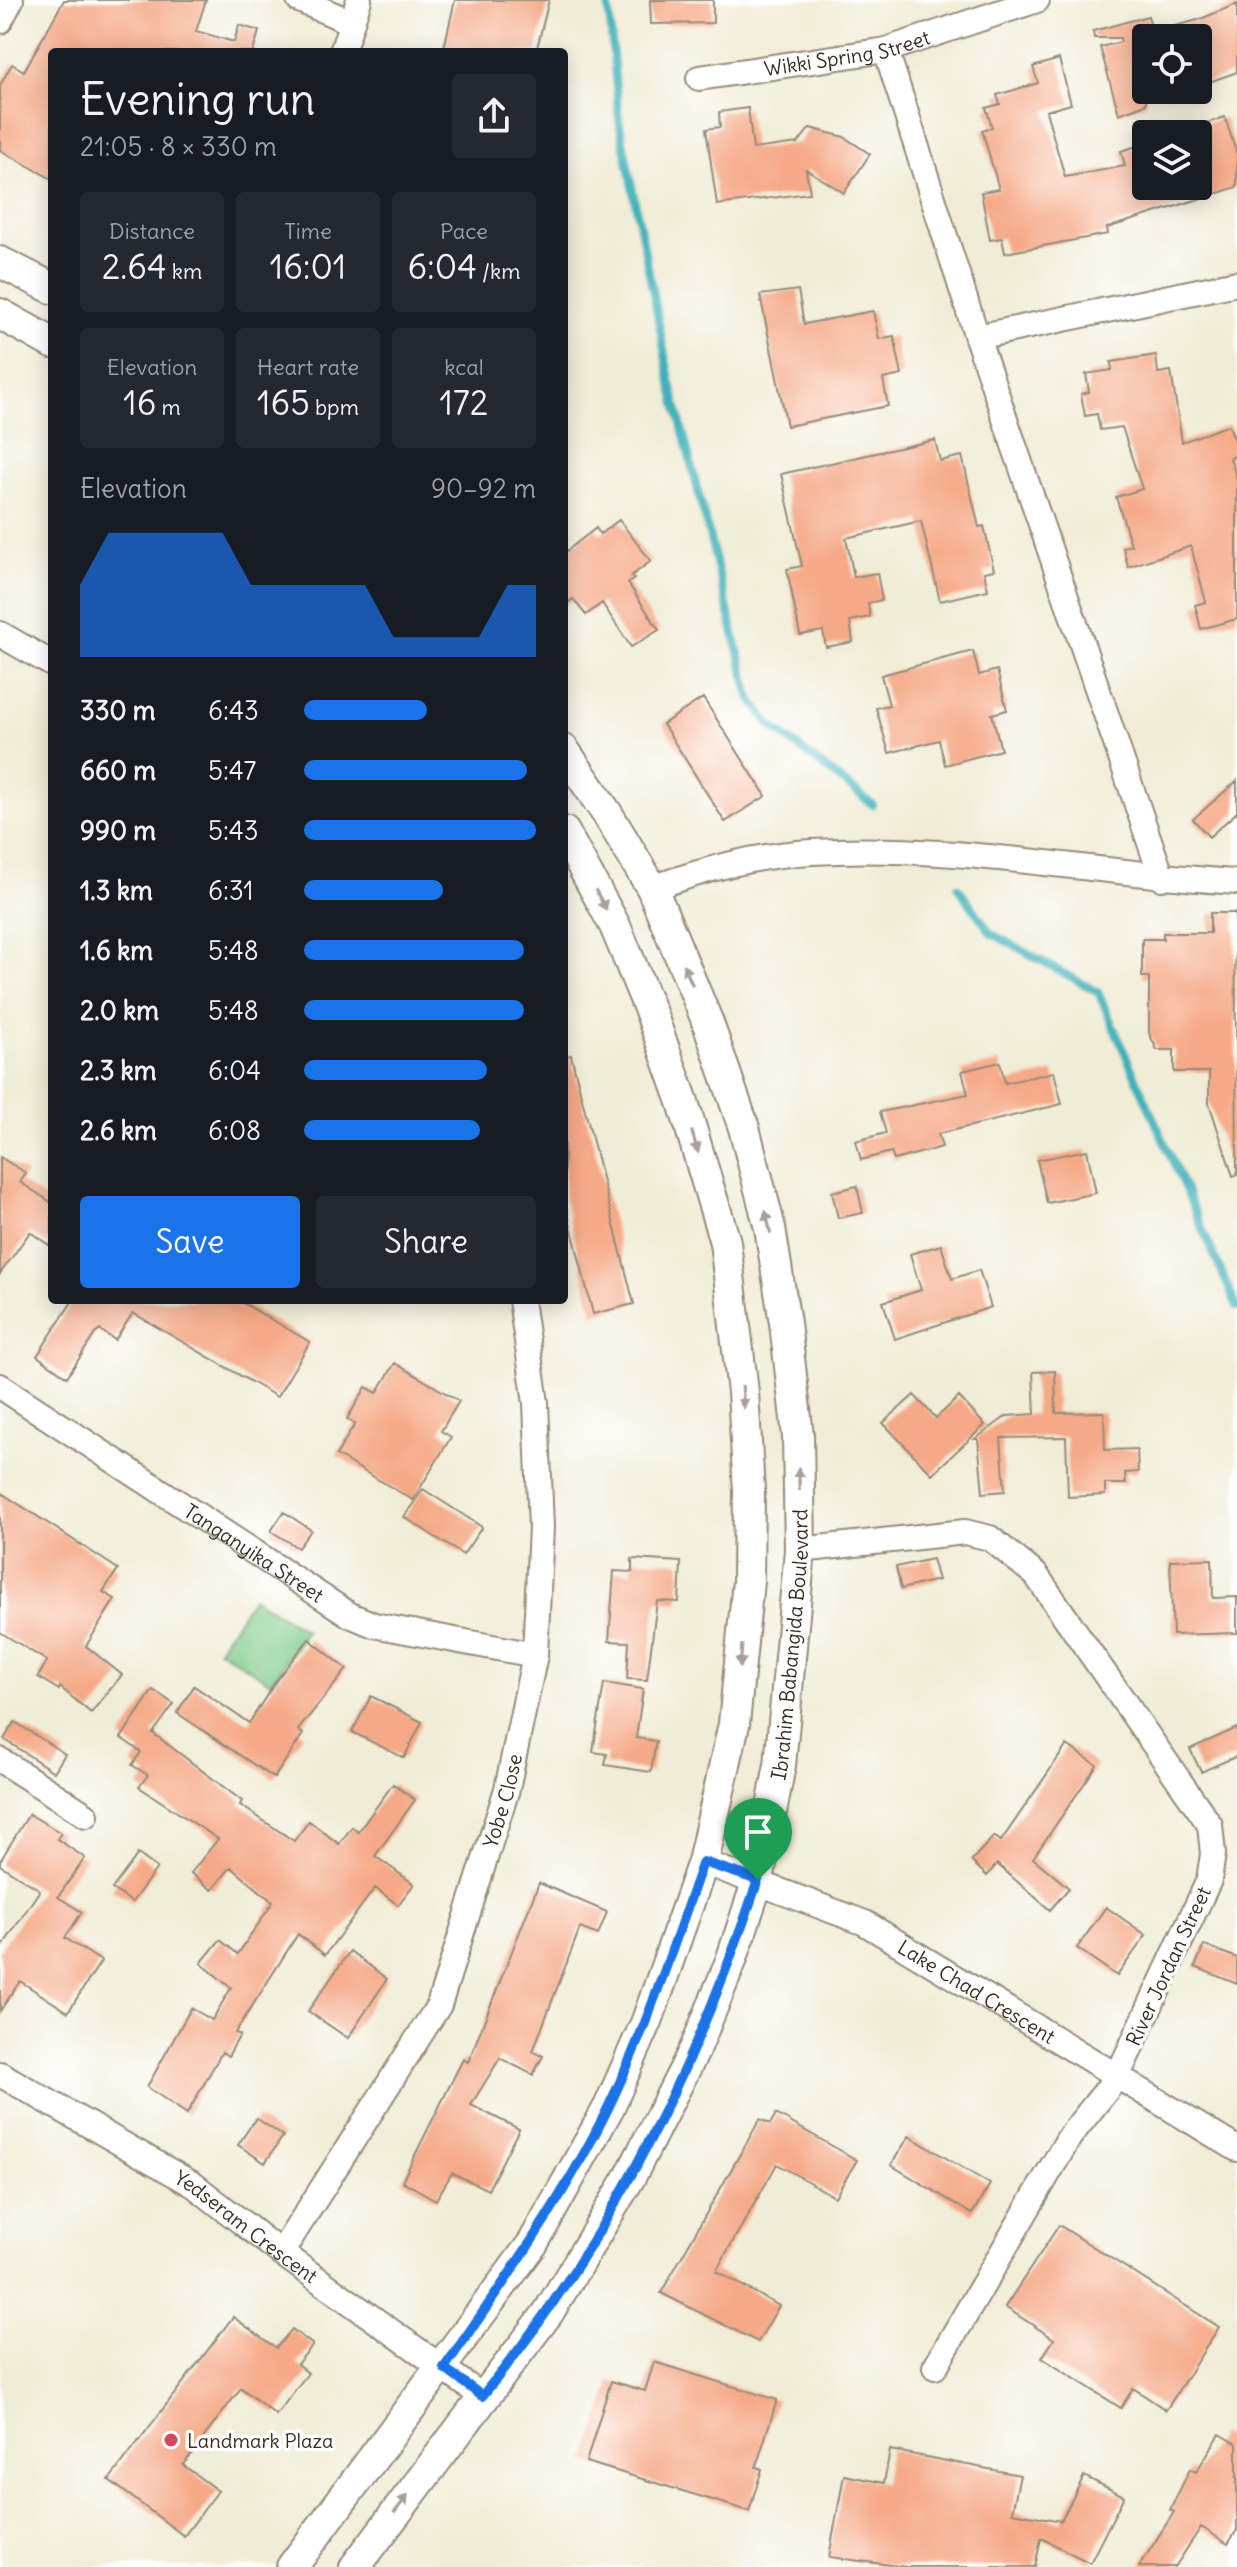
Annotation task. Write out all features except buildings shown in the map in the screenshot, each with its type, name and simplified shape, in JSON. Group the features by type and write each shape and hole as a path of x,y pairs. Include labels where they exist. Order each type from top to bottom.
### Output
{"street":[{"path":"0,21 11,0"},
{"path":"299,0 355,11 343,48"},
{"name":"Wikki Spring Street","path":"699,78 886,50 1037,0"},
{"path":"886,50 977,337 1162,878"},
{"path":"0,262 48,286"},
{"path":"977,337 1237,283"},
{"path":"0,314 48,341"},
{"path":"0,634 48,662"},
{"name":"Ibrahim Babangida Boulevard","path":"355,2567 548,2313 630,2177 696,2047 731,1961 758,1880 780,1765 800,1550 798,1436 770,1228 739,1113 708,1023 652,888 568,756"},
{"path":"292,2567 444,2368 533,2243 609,2107 647,2021 703,1862 734,1724 748,1581 749,1491 725,1242 683,1102 651,1013 615,926 568,839"},
{"path":"652,888 718,866 811,852 976,856 1162,878 1237,882"},
{"name":"Yobe Close","path":"281,2253 439,2005 507,1789 535,1655 541,1527 536,1403 522,1304"},
{"name":"Tanganyika Street","path":"0,1386 350,1615 374,1625 535,1655"},
{"name":"River Jordan Street","path":"800,1550 965,1532 990,1538 1036,1575 1210,1825 1213,1854 1209,1880 1117,2077 1070,2136 935,2367"},
{"path":"0,1760 86,1815"},
{"name":"Lake Chad Crescent","path":"703,1862 758,1880 865,1923 1237,2149"},
{"name":"Yedseram Crescent","path":"3,2080 194,2185 281,2253 482,2396"}],"green space":[{"path":"253,1597 306,1631 271,1683 218,1649"}],"waterway":[{"path":"608,0 619,120 670,380 750,697 770,725 873,805"},
{"path":"958,887 991,933 1098,992 1237,1307"}],"place":[{"name":"Landmark Plaza","path":"171,2440"}],"route":[{"path":"703,1862 758,1880 731,1961 696,2047 630,2177 548,2313 482,2396 444,2368 533,2243 609,2107 647,2021 703,1862"}]}
